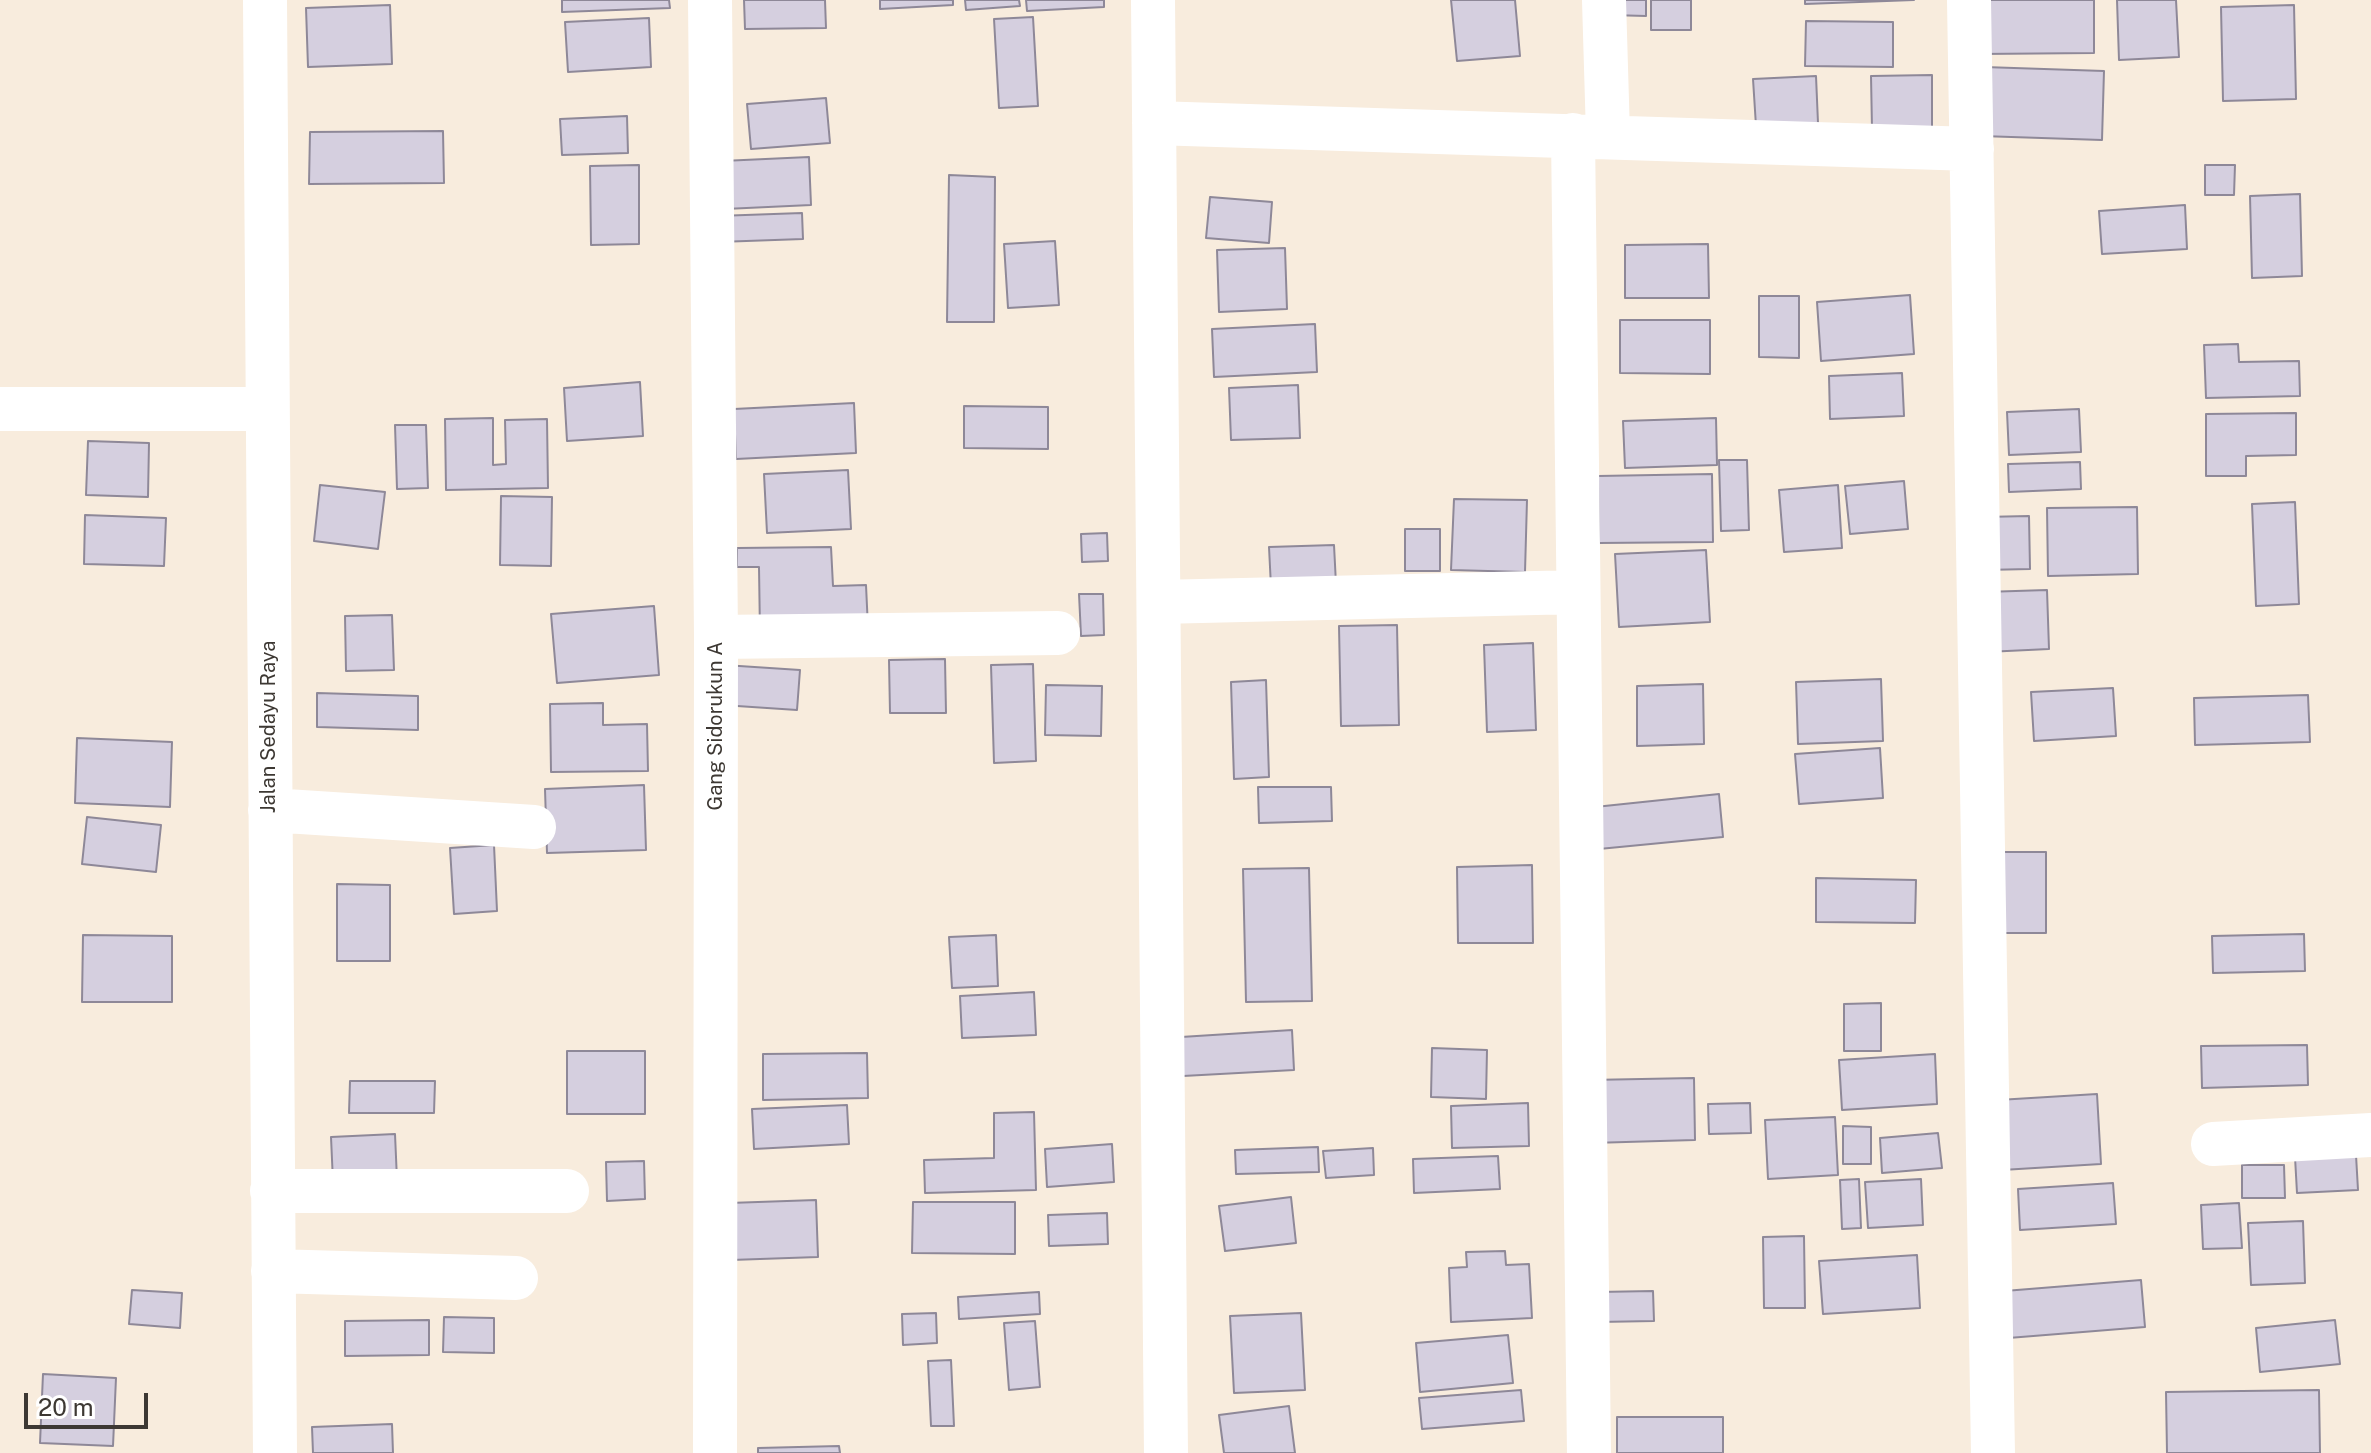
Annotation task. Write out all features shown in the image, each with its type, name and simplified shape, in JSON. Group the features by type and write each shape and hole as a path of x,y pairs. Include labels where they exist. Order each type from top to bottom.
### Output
{"street":[{"name":"Jalan Sedayu Raya","path":"265,0 275,1453"},
{"name":"Gang Sidorukun A","path":"710,0 716,637 715,1453"},
{"path":"1153,0 1166,1453"},
{"path":"1589,1453 1578,592 1590,135 1604,0"},
{"path":"1969,0 1993,1453"},
{"path":"1154,123 1972,149"},
{"path":"0,409 267,409"},
{"path":"1159,602 1578,592"},
{"path":"716,637 1058,633"},
{"path":"270,810 534,827"},
{"path":"2213,1144 2371,1135"},
{"path":"272,1191 567,1191"},
{"path":"273,1271 516,1278"}],"building":[{"path":"562,0 669,0 670,8 562,12"},
{"path":"744,0 825,0 826,28 745,29"},
{"path":"880,0 953,0 953,5 880,9"},
{"path":"965,0 1019,0 1020,6 966,10"},
{"path":"1026,0 1104,0 1104,7 1027,11"},
{"path":"1451,0 1515,0 1520,56 1457,61"},
{"path":"1611,0 1646,0 1646,16 1610,15"},
{"path":"1651,0 1691,0 1691,30 1651,30"},
{"path":"1805,0 1914,0 1805,4"},
{"path":"1978,0 2094,0 2094,53 1979,54"},
{"path":"2117,0 2176,0 2179,57 2119,60"},
{"path":"390,5 392,64 308,67 306,8"},
{"path":"2294,5 2296,99 2223,101 2221,7"},
{"path":"1033,17 1038,106 999,108 994,19"},
{"path":"649,18 651,67 568,72 565,22"},
{"path":"1806,21 1893,22 1893,67 1805,66"},
{"path":"1984,67 2104,71 2102,140 1981,136"},
{"path":"1932,75 1932,128 1872,129 1871,76"},
{"path":"1816,76 1818,123 1756,126 1753,79"},
{"path":"826,98 830,143 751,149 747,104"},
{"path":"627,116 628,153 562,155 560,119"},
{"path":"443,131 444,183 309,184 310,132"},
{"path":"809,157 811,205 725,209 722,161"},
{"path":"639,165 639,244 591,245 590,166"},
{"path":"2205,165 2235,165 2234,195 2205,195"},
{"path":"949,175 995,177 994,322 947,322"},
{"path":"2300,194 2302,276 2252,278 2250,196"},
{"path":"1210,197 1272,202 1269,243 1206,238"},
{"path":"2185,205 2187,249 2102,254 2099,211"},
{"path":"802,213 803,239 718,242 717,216"},
{"path":"1055,241 1059,305 1008,308 1004,244"},
{"path":"1708,244 1709,298 1625,298 1625,245"},
{"path":"1285,248 1287,309 1219,312 1217,250"},
{"path":"1910,295 1914,354 1821,361 1817,302"},
{"path":"1759,296 1799,296 1799,358 1759,357"},
{"path":"1620,320 1710,320 1710,374 1620,373"},
{"path":"1315,324 1317,372 1214,377 1212,329"},
{"path":"2238,344 2239,362 2299,361 2300,396 2206,398 2204,345"},
{"path":"1902,373 1904,416 1830,419 1829,376"},
{"path":"640,382 643,436 567,441 564,388"},
{"path":"1298,385 1300,438 1231,440 1229,388"},
{"path":"854,403 856,453 736,459 734,409"},
{"path":"964,406 1048,407 1048,449 964,448"},
{"path":"2079,409 2081,452 2009,455 2007,412"},
{"path":"2296,413 2296,455 2246,456 2246,476 2206,476 2206,414"},
{"path":"493,418 493,465 506,464 505,420 547,419 548,488 446,490 445,419"},
{"path":"1716,418 1717,465 1625,468 1623,421"},
{"path":"395,425 426,425 428,488 397,489"},
{"path":"88,441 149,443 148,497 86,495"},
{"path":"1719,460 1747,460 1749,530 1721,531"},
{"path":"2080,462 2081,489 2009,492 2008,464"},
{"path":"848,470 851,529 767,533 764,474"},
{"path":"1712,474 1713,542 1599,543 1598,476"},
{"path":"1904,481 1908,529 1850,534 1845,486"},
{"path":"320,485 385,492 378,549 314,541"},
{"path":"1838,485 1842,548 1784,552 1779,490"},
{"path":"501,496 552,497 551,566 500,565"},
{"path":"1454,499 1527,500 1525,572 1451,570"},
{"path":"2295,502 2299,604 2256,606 2252,504"},
{"path":"2137,507 2138,574 2048,576 2047,508"},
{"path":"85,515 166,518 164,566 84,564"},
{"path":"2029,516 2030,569 1984,570 1983,517"},
{"path":"1405,529 1440,529 1440,571 1405,571"},
{"path":"1107,533 1108,561 1082,562 1081,534"},
{"path":"1334,545 1336,584 1271,587 1269,547"},
{"path":"831,547 833,586 866,585 868,628 760,634 759,567 737,567 737,548"},
{"path":"1706,550 1710,622 1619,627 1615,554"},
{"path":"2047,590 2049,649 1986,652 1984,592"},
{"path":"1079,594 1103,594 1104,635 1081,636"},
{"path":"654,606 659,675 557,683 551,614"},
{"path":"392,615 394,670 346,671 345,616"},
{"path":"1397,625 1399,725 1341,726 1339,626"},
{"path":"1533,643 1536,730 1487,732 1484,645"},
{"path":"945,659 946,713 890,713 889,660"},
{"path":"1033,664 1036,761 994,763 991,665"},
{"path":"724,665 800,670 797,710 722,705"},
{"path":"1881,679 1883,741 1798,744 1796,682"},
{"path":"1266,680 1269,777 1234,779 1231,682"},
{"path":"1703,684 1704,744 1637,746 1637,686"},
{"path":"1046,685 1102,686 1101,736 1045,735"},
{"path":"2113,688 2116,736 2034,741 2031,692"},
{"path":"317,693 418,696 418,730 317,727"},
{"path":"2308,695 2310,742 2195,745 2194,698"},
{"path":"603,703 603,725 647,724 648,771 551,772 550,704"},
{"path":"77,738 172,742 170,807 75,803"},
{"path":"1880,748 1883,798 1799,804 1795,754"},
{"path":"644,785 646,850 547,853 545,789"},
{"path":"1258,787 1331,787 1332,821 1259,823"},
{"path":"1719,794 1723,837 1599,849 1595,807"},
{"path":"87,817 161,825 156,872 82,864"},
{"path":"494,845 497,911 454,914 450,848"},
{"path":"1994,852 2046,852 2046,933 1994,933"},
{"path":"1532,865 1533,943 1458,943 1457,867"},
{"path":"1309,868 1312,1001 1246,1002 1243,869"},
{"path":"1816,878 1916,880 1915,923 1816,922"},
{"path":"337,884 390,885 390,961 337,961"},
{"path":"2304,934 2305,971 2213,973 2212,936"},
{"path":"83,935 172,936 172,1002 82,1002"},
{"path":"996,935 998,986 952,988 949,937"},
{"path":"1034,992 1036,1035 962,1038 960,996"},
{"path":"1881,1003 1881,1051 1844,1051 1844,1004"},
{"path":"1292,1030 1294,1070 1183,1076 1181,1037"},
{"path":"2307,1045 2308,1085 2202,1088 2201,1046"},
{"path":"1432,1048 1487,1050 1486,1099 1431,1097"},
{"path":"567,1051 645,1051 645,1114 567,1114"},
{"path":"867,1053 868,1098 763,1100 763,1054"},
{"path":"1935,1054 1937,1104 1842,1110 1839,1060"},
{"path":"1694,1078 1695,1140 1591,1143 1589,1080"},
{"path":"350,1081 435,1081 434,1113 349,1113"},
{"path":"2097,1094 2101,1164 2002,1170 1998,1100"},
{"path":"1528,1103 1529,1146 1452,1148 1451,1106"},
{"path":"1750,1103 1751,1133 1709,1134 1708,1104"},
{"path":"847,1105 849,1144 754,1149 752,1109"},
{"path":"1034,1112 1036,1190 925,1193 924,1160 994,1158 994,1113"},
{"path":"1835,1117 1838,1175 1768,1179 1765,1120"},
{"path":"1843,1126 1871,1127 1871,1164 1843,1164"},
{"path":"1938,1133 1942,1168 1882,1173 1880,1138"},
{"path":"395,1134 397,1180 333,1182 331,1137"},
{"path":"1112,1144 1114,1182 1047,1187 1045,1149"},
{"path":"1318,1147 1319,1172 1236,1174 1235,1150"},
{"path":"1373,1148 1374,1175 1326,1178 1323,1151"},
{"path":"2356,1155 2358,1190 2297,1193 2295,1157"},
{"path":"1498,1156 1500,1189 1414,1193 1413,1159"},
{"path":"644,1161 645,1199 607,1201 606,1162"},
{"path":"2242,1165 2284,1165 2285,1198 2242,1198"},
{"path":"1859,1179 1861,1228 1842,1229 1840,1180"},
{"path":"1921,1179 1923,1225 1868,1228 1865,1182"},
{"path":"2113,1183 2116,1224 2020,1230 2018,1189"},
{"path":"1291,1197 1296,1243 1225,1251 1219,1206"},
{"path":"816,1200 818,1257 731,1260 729,1203"},
{"path":"913,1202 1015,1202 1015,1254 912,1253"},
{"path":"2239,1203 2242,1248 2203,1249 2201,1205"},
{"path":"1107,1213 1108,1244 1049,1246 1048,1215"},
{"path":"2303,1221 2305,1283 2251,1285 2248,1223"},
{"path":"1804,1236 1805,1308 1764,1308 1763,1237"},
{"path":"1505,1251 1506,1265 1529,1264 1532,1318 1451,1322 1449,1268 1467,1267 1466,1252"},
{"path":"1917,1255 1920,1308 1823,1314 1819,1261"},
{"path":"2141,1280 2145,1327 1996,1339 1992,1292"},
{"path":"132,1290 182,1293 180,1328 129,1324"},
{"path":"1653,1291 1654,1321 1598,1322 1598,1292"},
{"path":"1039,1292 1040,1314 959,1319 958,1297"},
{"path":"936,1313 937,1343 903,1345 902,1314"},
{"path":"1301,1313 1305,1390 1234,1393 1230,1316"},
{"path":"444,1317 494,1318 494,1353 443,1352"},
{"path":"429,1320 429,1355 345,1356 345,1321"},
{"path":"2335,1320 2340,1364 2260,1372 2256,1328"},
{"path":"1035,1321 1040,1387 1009,1390 1004,1323"},
{"path":"1508,1335 1513,1383 1420,1392 1416,1343"},
{"path":"951,1360 954,1426 931,1426 928,1361"},
{"path":"43,1374 116,1378 113,1446 40,1443"},
{"path":"1521,1390 1524,1421 1422,1429 1419,1398"},
{"path":"2319,1390 2320,1453 2167,1453 2166,1392"},
{"path":"1289,1406 1295,1453 1224,1453 1219,1415"},
{"path":"1617,1417 1723,1417 1723,1453 1617,1453"},
{"path":"392,1424 393,1453 313,1453 312,1427"},
{"path":"839,1446 840,1453 758,1453 758,1448"}]}
